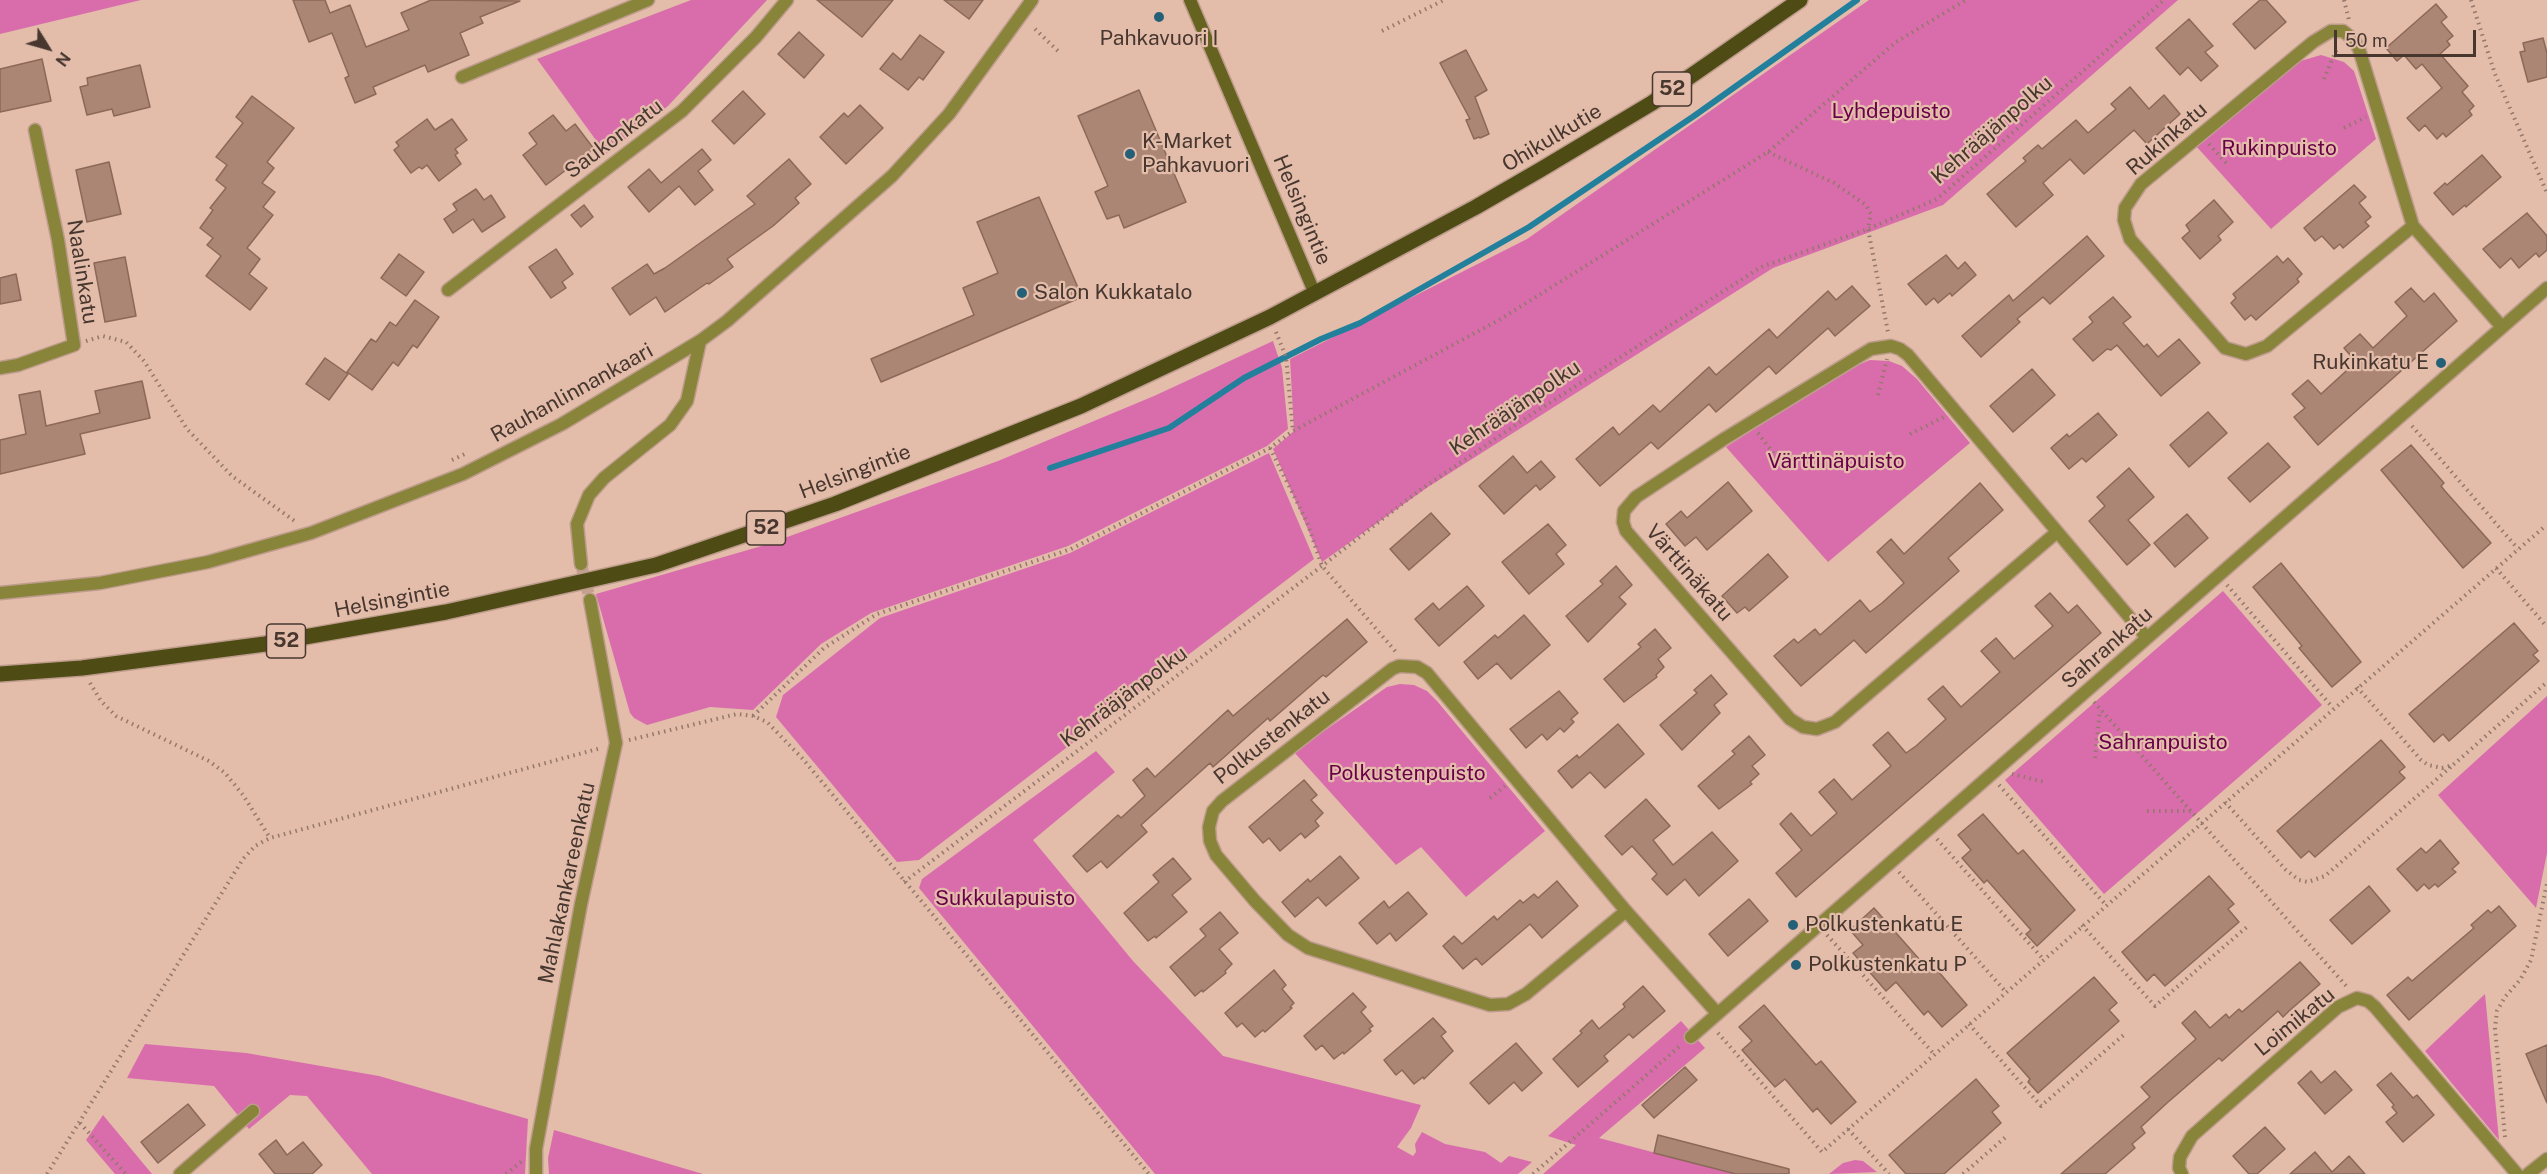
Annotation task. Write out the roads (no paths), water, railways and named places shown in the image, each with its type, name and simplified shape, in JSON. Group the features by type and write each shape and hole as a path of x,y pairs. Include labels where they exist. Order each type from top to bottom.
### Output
{"main road":[{"name":"Helsingintie","path":"0,674 82,668 345,631 569,586 656,565 835,504 1081,406 1315,294 1190,0"},
{"name":"Ohikulkutie","path":"1315,294 1476,207 1652,103 1800,0"}],"street":[{"path":"462,77 648,0"},
{"name":"Saukonkatu","path":"448,290 682,111 756,37 787,0"},
{"name":"Rauhanlinnankaari","path":"0,593 100,583 208,562 311,533 463,474 562,424 700,341 736,313 892,176 949,114 1032,0"},
{"name":"Rukinkatu","path":"2331,31 2343,31 2354,40 2359,49 2413,226 2267,346 2246,354 2225,348 2130,239 2124,220 2125,208 2141,184 2313,42 2331,31"},
{"name":"Naalinkatu","path":"0,368 18,365 74,345 58,240 35,130"},
{"path":"2413,226 2502,327"},
{"name":"Sahrankatu","path":"1690,1037 2547,288"},
{"path":"581,564 577,524 589,495 604,477 670,425 687,401 700,341"},
{"name":"Värttinäkatu","path":"1890,346 1900,349 1908,356 2057,532 1835,722 1817,729 1803,727 1790,719 1626,531 1623,522 1624,511 1636,497 1750,423 1871,349 1890,346"},
{"path":"2057,532 2147,638"},
{"name":"Mahlakankareenkatu","path":"536,1174 536,1149 576,927 616,743 590,600"},
{"name":"Polkustenkatu","path":"1408,666 1427,673 1626,911 1526,994 1508,1004 1490,1005 1308,948 1288,936 1216,855 1210,841 1209,827 1213,811 1222,801 1392,669 1408,666"},
{"path":"1626,911 1712,1017"},
{"name":"Loimikatu","path":"2182,1174 2179,1168 2180,1157 2192,1136 2338,1007 2358,998 2368,1001 2375,1007 2517,1174"},
{"path":"180,1174 254,1111"},
{"path":"2528,1174 2547,1159"}],"waterway":[{"path":"1050,468 1169,428 1244,378 1321,339 1360,323 1529,227 1694,116 1857,0"}],"tunnel":[{"path":"581,564 590,600"}],"place":[{"name":"Pahkavuori I","path":"1159,17"},
{"name":"K-Market Pahkavuori","path":"1130,154"},
{"name":"Salon Kukkatalo","path":"1022,293"},
{"name":"Rukinkatu E","path":"2441,363"},
{"name":"Polkustenkatu E","path":"1793,925"},
{"name":"Polkustenkatu P","path":"1796,965"}],"park label":[{"name":"Lyhdepuisto","path":"1891,112"},
{"name":"Rukinpuisto","path":"2279,149"},
{"name":"Värttinäpuisto","path":"1836,462"},
{"name":"Sahranpuisto","path":"2163,743"},
{"name":"Polkustenpuisto","path":"1407,774"},
{"name":"Sukkulapuisto","path":"1005,899"}]}
